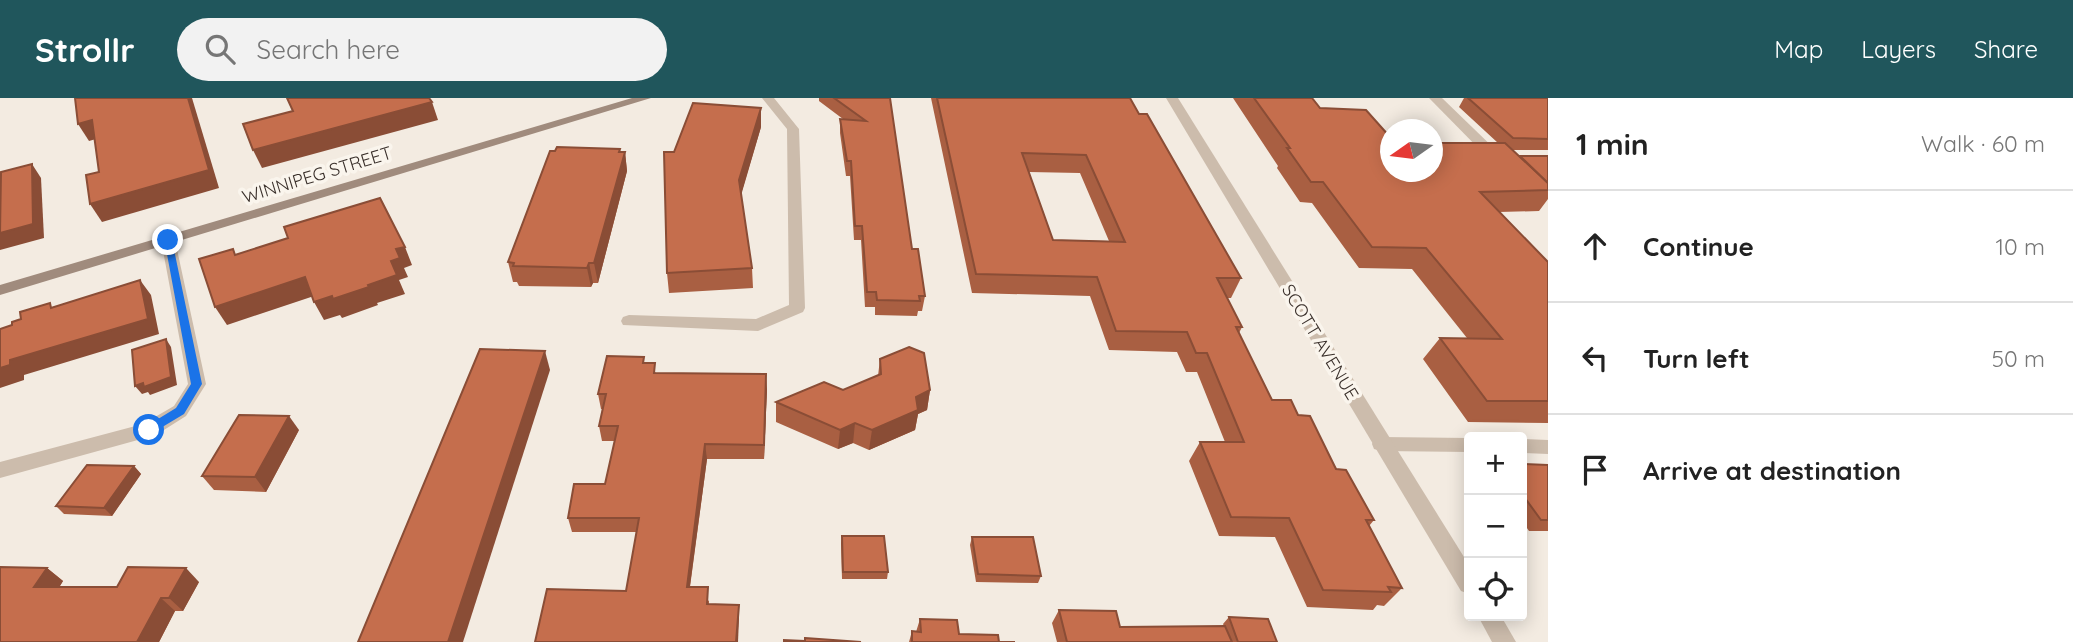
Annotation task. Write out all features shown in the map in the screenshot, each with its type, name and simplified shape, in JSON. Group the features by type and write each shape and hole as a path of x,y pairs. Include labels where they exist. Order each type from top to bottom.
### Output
{"main road":[{"name":"WINNIPEG STREET","path":"0,290 645,98"}],"street":[{"path":"629,321 758,325 797,308 793,129 768,98"},
{"name":"SCOTT AVENUE","path":"1172,98 1464,576"},
{"path":"1434,98 1510,172"},
{"path":"0,470 149,430 180,411 197,384 168,240"},
{"path":"1381,444 1464,445"},
{"path":"1527,446 1548,447"},
{"path":"1492,621 1505,642"}],"building":[{"path":"75,98 188,98 209,170 90,204 86,175 99,172 92,120 78,124"},
{"path":"287,98 429,98 432,102 253,150 243,124 293,111"},
{"path":"834,98 890,98 912,249 918,249 925,296 919,296 920,301 877,300 876,292 867,292 862,226 855,226 851,161 847,161 840,119 866,121"},
{"path":"937,98 1130,98 1139,114 1147,114 1241,278 1217,278 1242,327 1236,327 1272,400 1291,400 1298,415 1310,416 1336,469 1346,470 1374,520 1366,520 1402,588 1388,587 1391,592 1323,590 1289,518 1231,517 1200,442 1244,442 1207,353 1196,353 1187,332 1116,331 1097,277 976,274","holes":["1022,153 1086,155 1125,242 1053,240"]},
{"path":"1254,98 1312,98 1320,108 1366,110 1380,126 1380,182 1443,182 1443,143 1505,143 1548,183 1548,190 1480,192 1548,262 1548,401 1487,401 1440,338 1502,339 1426,248 1372,247 1323,182 1311,182 1287,148 1290,148"},
{"path":"1468,98 1548,98 1548,139 1513,138"},
{"path":"693,103 761,108 739,180 752,268 667,273 664,152 674,152"},
{"path":"557,147 620,149 619,152 625,152 594,263 589,263 587,268 513,266 514,263 508,262 550,151 555,151"},
{"path":"1520,156 1548,156 1548,183"},
{"path":"32,164 33,224 0,233 1,172"},
{"path":"380,198 405,247 396,249 400,258 391,261 397,275 333,299 332,296 314,302 305,277 215,307 199,259 233,249 235,255 288,238 284,227"},
{"path":"140,280 148,319 10,360 10,365 0,368 0,329 21,319 20,312 50,303 51,308"},
{"path":"166,339 171,377 144,387 143,383 135,386 132,350"},
{"path":"909,347 924,353 930,390 916,397 918,410 872,430 855,423 840,430 776,402 824,382 843,390 881,374 880,359"},
{"path":"480,349 545,351 448,642 358,642"},
{"path":"607,356 644,357 643,363 655,363 654,373 766,374 764,445 705,444 687,587 708,587 707,604 739,605 736,642 535,642 547,589 626,591 639,518 568,518 574,484 605,484 618,426 599,426 606,394 598,394"},
{"path":"239,415 289,416 255,477 202,476"},
{"path":"1527,464 1548,465 1548,520 1541,520 1527,501"},
{"path":"87,465 134,466 104,508 56,506"},
{"path":"842,536 884,536 888,572 843,572"},
{"path":"972,537 1033,537 1041,576 978,574"},
{"path":"0,567 47,568 34,587 117,587 128,567 186,568 169,598 161,598 137,642 0,642"},
{"path":"1059,610 1116,611 1120,627 1225,626 1232,642 1067,642"},
{"path":"1229,617 1268,619 1277,642 1238,642"},
{"path":"920,619 957,620 959,634 998,635 999,642 912,642 912,631 921,632"},
{"path":"805,638 861,642 784,642 805,641"}],"route":[{"path":"149,430 180,411 197,384 168,240"}]}
